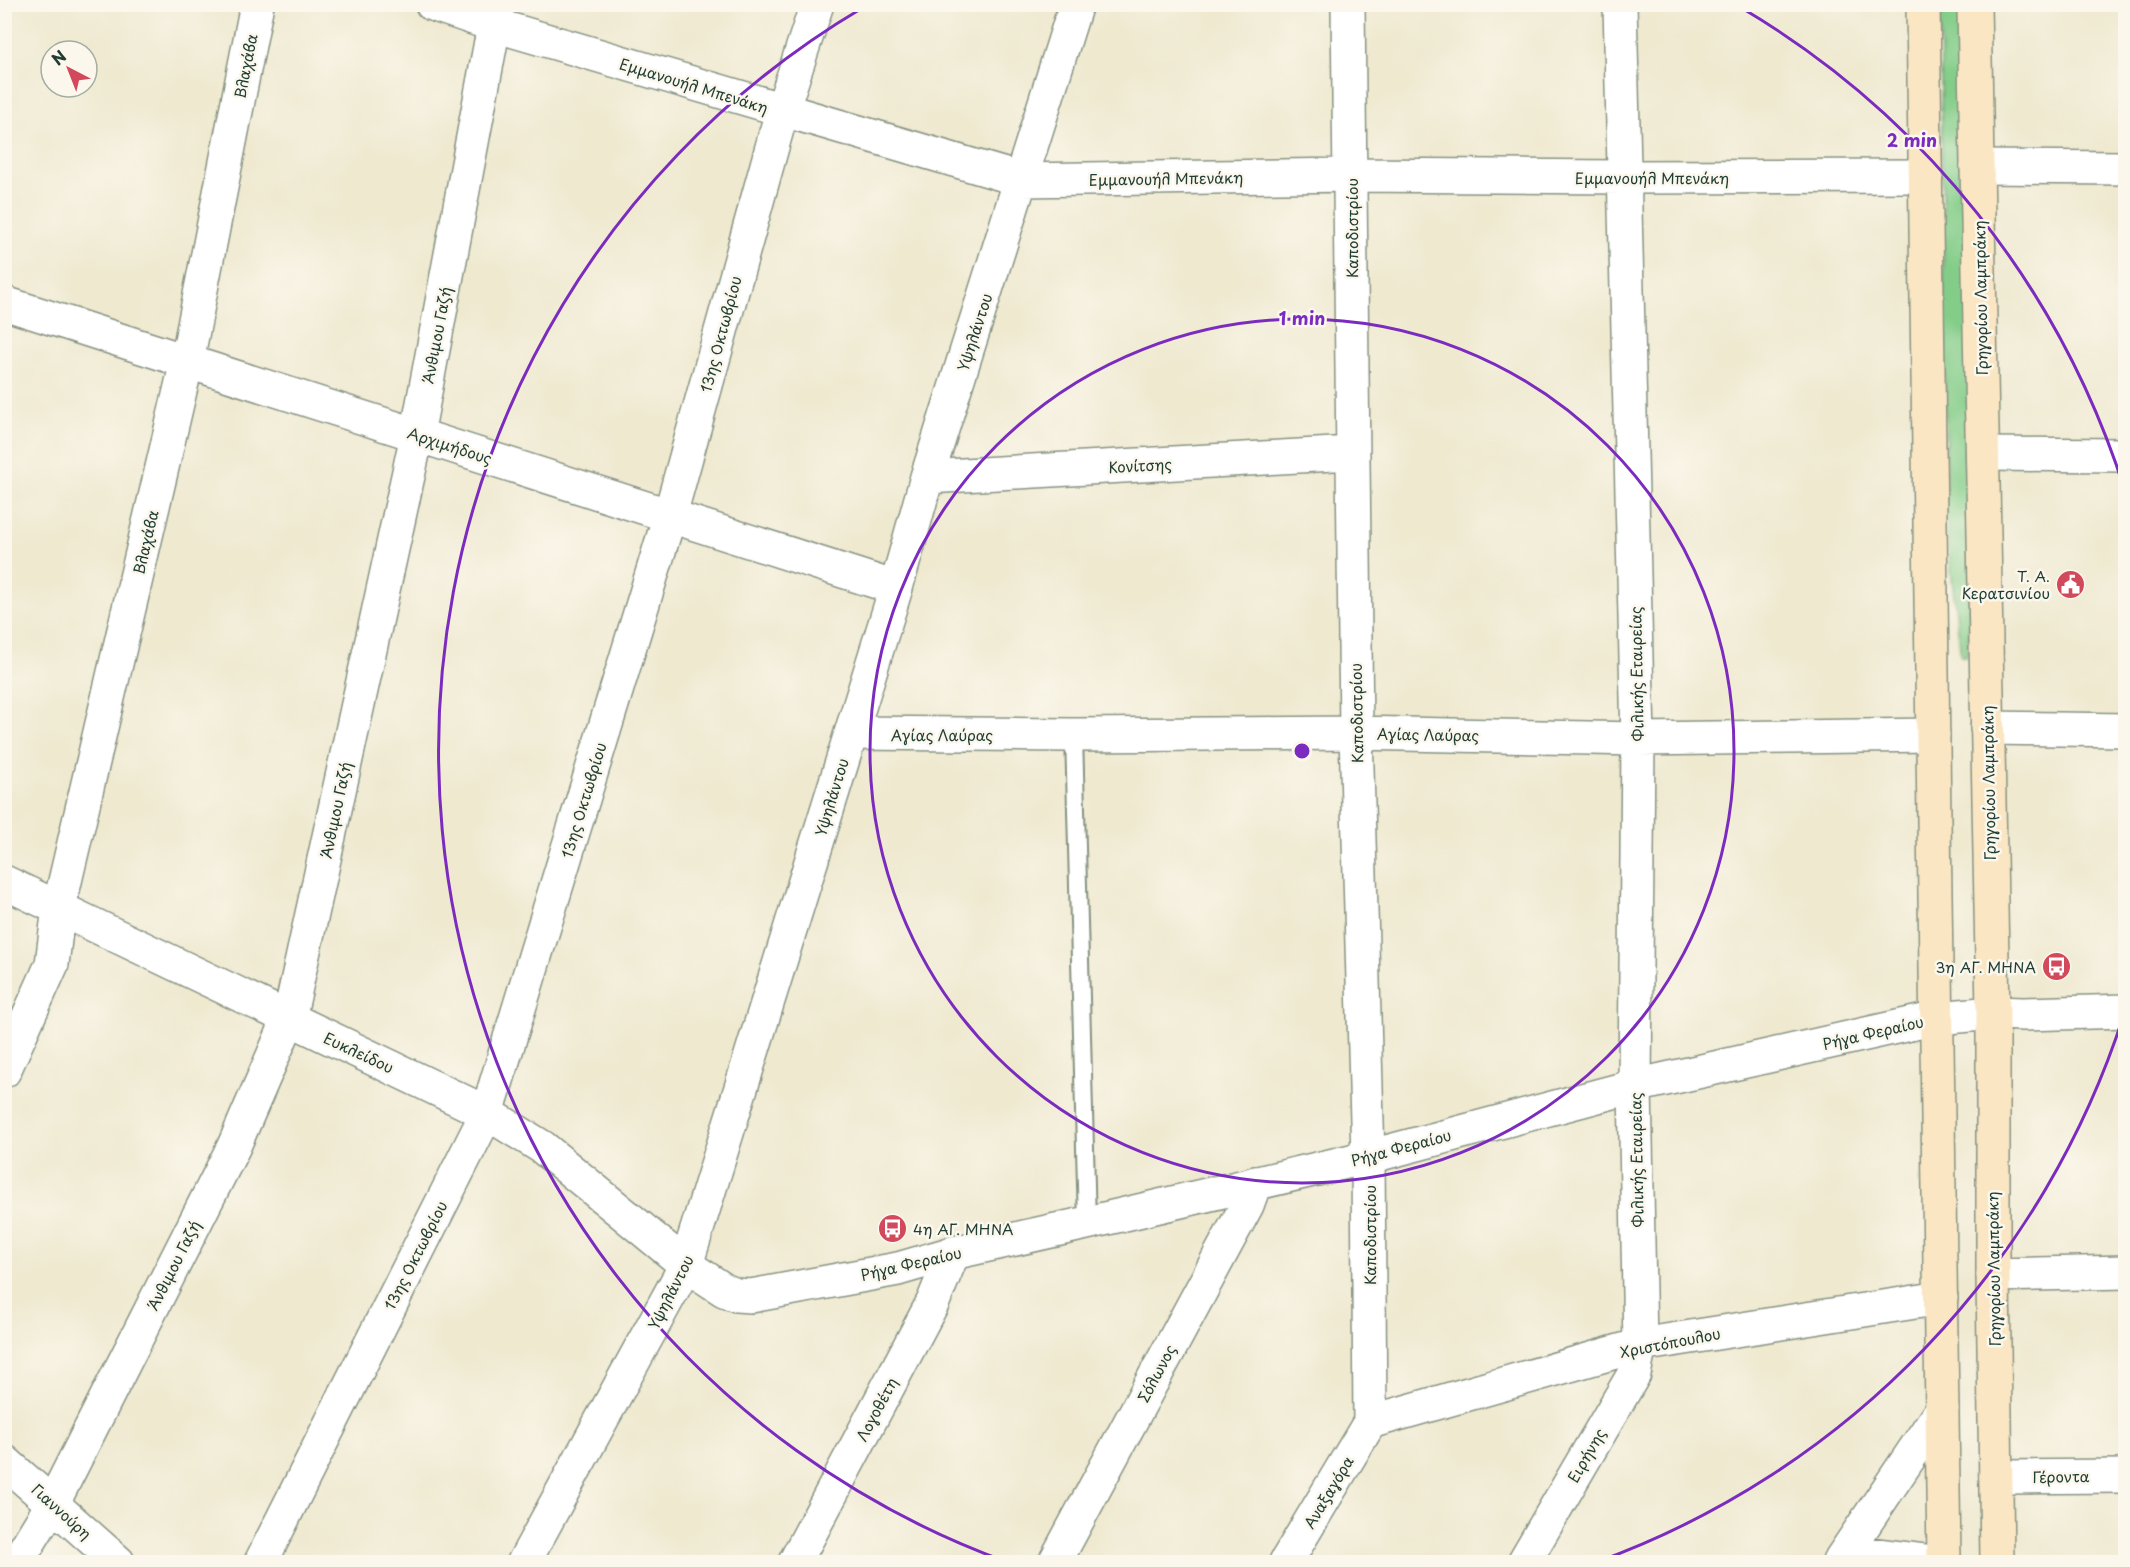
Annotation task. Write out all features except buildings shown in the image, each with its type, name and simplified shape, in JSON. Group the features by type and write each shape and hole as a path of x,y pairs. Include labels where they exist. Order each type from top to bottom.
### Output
{"main road":[{"path":"1923,4 1944,1563"},
{"name":"Γρηγορίου Λαμπράκη","path":"1974,4 1993,1012 1993,1275 1997,1563"}],"street":[{"name":"Βλαχάβα","path":"4,1071 52,964 59,908 187,361 257,4"},
{"name":"Εμμανουήλ Μπενάκη","path":"432,4 496,15 782,111 1022,180 1350,175 1926,176"},
{"name":"13ης Οκτωβρίου","path":"261,1563 487,1113 670,515 782,111 817,4"},
{"name":"Υψηλάντου","path":"524,1563 686,1265 896,588 927,477 1076,4"},
{"name":"Καποδιστρίου","path":"1348,4 1356,733 1368,1156 1370,1422"},
{"name":"Φιλικής Εταιρείας","path":"1620,4 1638,739 1635,1086 1640,1344"},
{"name":"Άνθιμου Γαζή","path":"17,1563 53,1503 234,1146 289,1019 417,435 496,15"},
{"path":"1977,167 2126,168"},
{"name":"Αρχιμήδους","path":"4,303 896,588"},
{"name":"Κονίτσης","path":"927,477 1352,453"},
{"path":"1983,454 2126,455"},
{"path":"1987,728 2126,730"},
{"name":"Αγίας Λαύρας","path":"851,734 1356,733 1638,739 1933,735"},
{"name":"Ευκλείδου","path":"4,882 487,1113 542,1147 686,1265"},
{"name":"Ρήγα Φεραίου","path":"686,1265 724,1290 736,1295 751,1296 898,1269 953,1253 1087,1224 1368,1156 1635,1086 1937,1018 1993,1012 2023,1014 2126,1011"},
{"name":"Σόλωνος","path":"1055,1563 1246,1205 1255,1183"},
{"name":"Λογοθέτη","path":"795,1563 933,1302 953,1253"},
{"path":"1993,1275 2126,1272"},
{"name":"Χριστόπουλου","path":"1370,1422 1640,1344 1941,1298"},
{"name":"Ειρήνης","path":"1524,1563 1634,1374 1640,1344"},
{"path":"1843,1557 1942,1409"},
{"name":"Αναξαγόρα","path":"1286,1563 1370,1422"},
{"name":"Γιαννούρη","path":"4,1461 118,1563"},
{"name":"Γέροντα","path":"1996,1477 2126,1476"},
{"path":"1843,1557 1934,1563"}],"lane":[{"path":"1074,735 1087,1224"}],"path":[{"path":"4,29 9,4"}],"green space":[{"path":"1940,5 1971,5 1983,454 1967,656 1961,656 1947,536"}],"place":[{"name":"Τ. Α. Κερατσινίου","path":"2071,584"},
{"name":"3η ΑΓ. ΜΗΝΑ","path":"2057,966"},
{"name":"4η ΑΓ. ΜΗΝΑ","path":"892,1228"}]}
